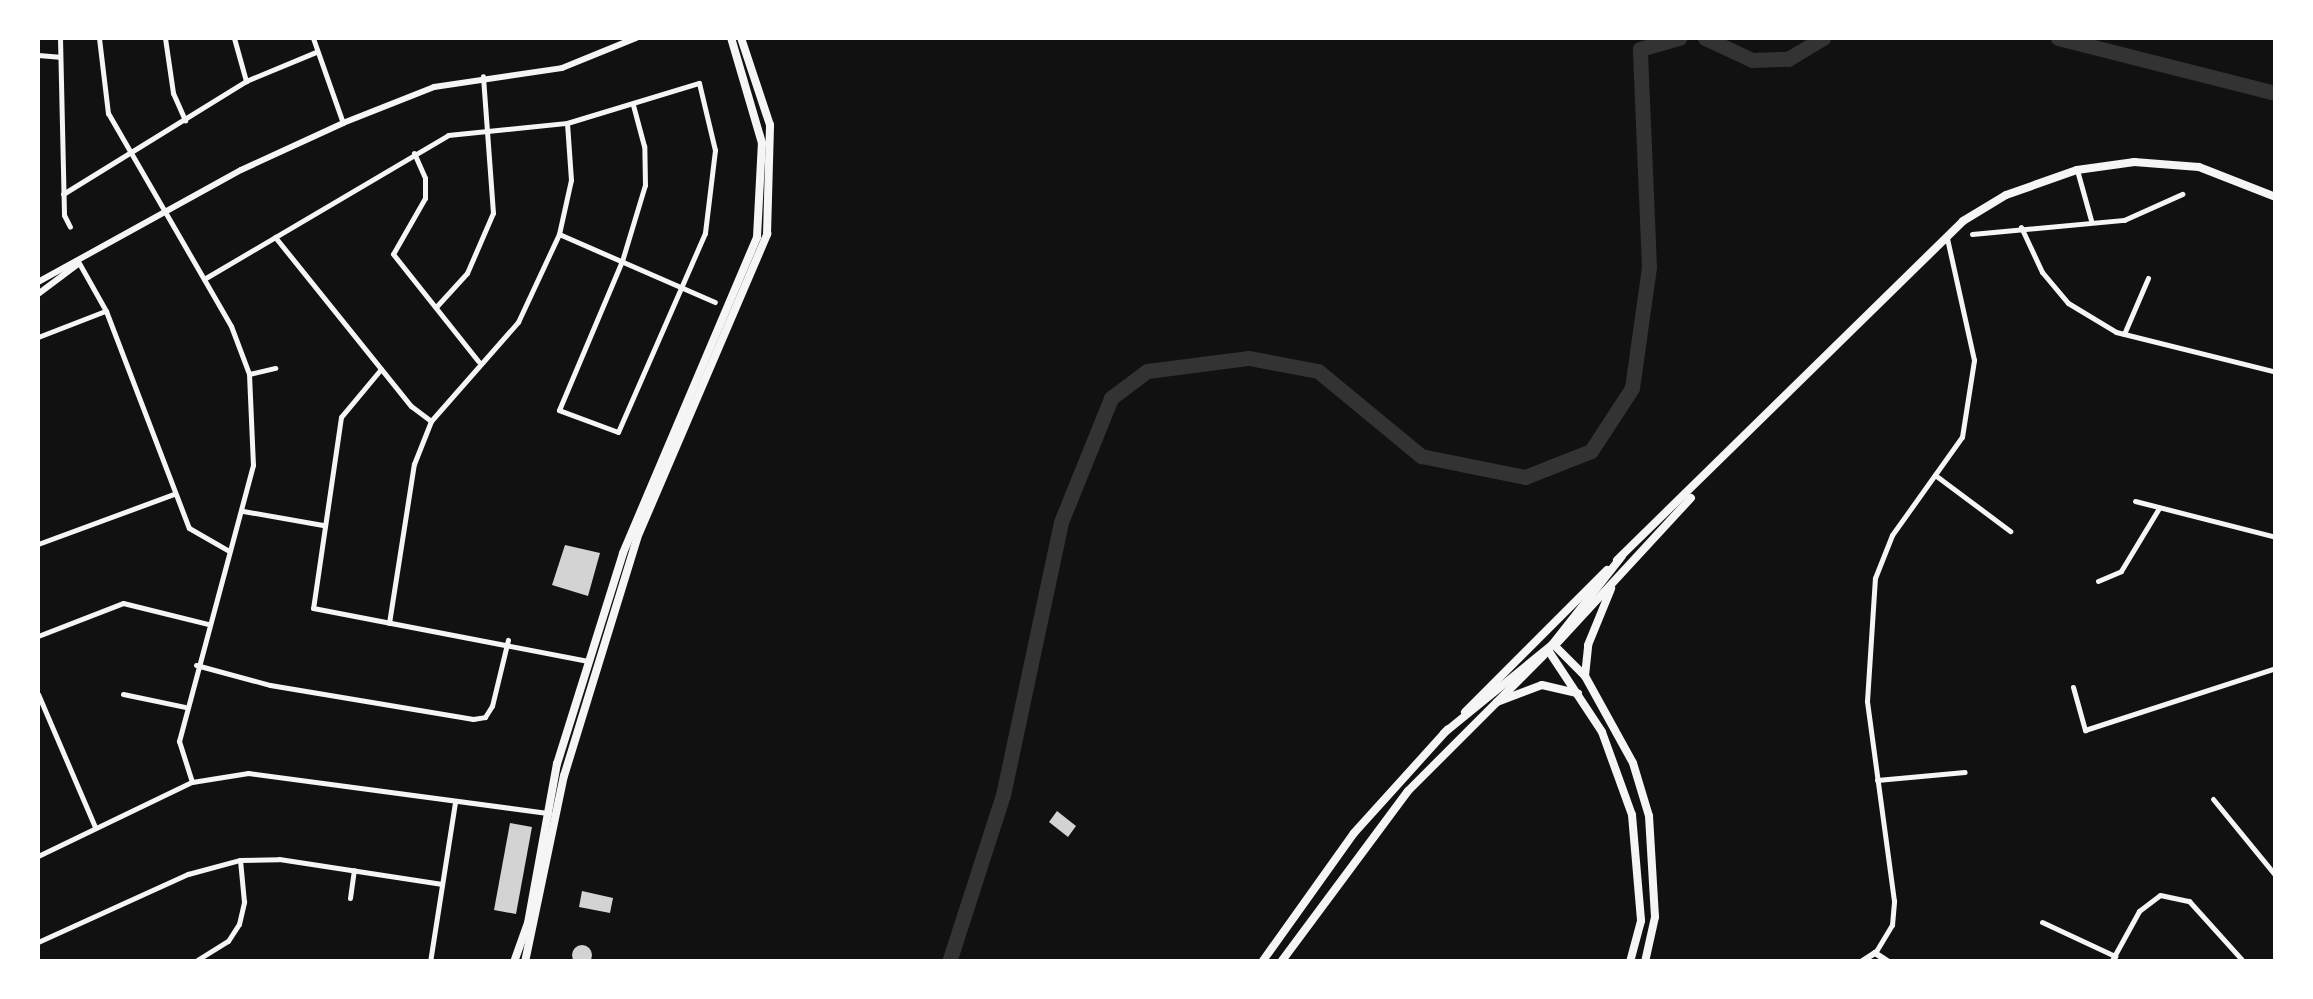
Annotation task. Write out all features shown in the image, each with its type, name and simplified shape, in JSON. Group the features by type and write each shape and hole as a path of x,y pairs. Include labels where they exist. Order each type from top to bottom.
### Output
{"main road":[{"path":"731,38 762,143 763,205 758,248"},
{"path":"514,962 528,923 546,812 593,662 653,487 758,248 772,202 770,126 741,38"},
{"path":"1262,962 1354,833 1444,733 1622,556 1700,486 1947,238 2006,195 2077,170 2134,162 2198,167 2276,197"},
{"path":"1281,962 1408,791 1611,590 1700,486"},
{"path":"1444,733 1551,647 1622,556"},
{"path":"1586,676 1588,645 1611,590"},
{"path":"1551,647 1586,676 1633,763 1649,816 1655,917 1645,962"},
{"path":"1551,647 1609,748 1632,815 1642,921 1630,962"},
{"path":"525,962 593,662"},
{"path":"1497,702 1542,685 1579,693"}],"street":[{"path":"60,38 63,194 70,227"},
{"path":"99,38 108,113 129,156 204,279 249,374 256,430 243,511 196,665 179,740 192,782"},
{"path":"165,38 172,92 185,120"},
{"path":"234,38 246,81"},
{"path":"313,38 343,123"},
{"path":"38,294 78,264 164,211 343,123 434,87 482,76 562,68 629,39"},
{"path":"63,194 246,81 316,52"},
{"path":"38,55 60,57"},
{"path":"436,308 467,273 492,213 489,130 482,76"},
{"path":"204,279 448,135 566,123 699,83 715,150 713,193 684,289 621,426 612,434 559,410 622,260 645,185 644,146 632,106"},
{"path":"389,623 414,464 430,421 478,361 518,322 559,234 571,180 566,123"},
{"path":"414,153 425,198 393,254 478,361"},
{"path":"2077,170 2091,220"},
{"path":"1972,234 2091,220 2124,220 2182,194"},
{"path":"2021,227 2042,272 2068,303 2124,334 2276,372"},
{"path":"559,234 715,302"},
{"path":"275,237 381,369 430,421"},
{"path":"1861,962 1875,953 1892,924 1894,900 1867,701 1876,578 1892,534 1962,436 1974,360 1947,238"},
{"path":"38,282 78,264"},
{"path":"78,264 106,311 189,528 229,551"},
{"path":"2124,334 2148,278"},
{"path":"38,337 106,311"},
{"path":"249,374 275,368"},
{"path":"381,369 341,417 322,525 313,608 508,640 593,662"},
{"path":"1936,475 2010,531"},
{"path":"38,544 174,494"},
{"path":"2135,501 2276,538"},
{"path":"2098,581 2121,572 2159,508"},
{"path":"243,511 322,525"},
{"path":"38,636 123,603 208,624"},
{"path":"196,665 270,685 473,720 485,717 492,706 508,640"},
{"path":"2073,687 2085,730 2276,668"},
{"path":"38,694 95,826"},
{"path":"123,694 185,708"},
{"path":"1876,780 1965,772"},
{"path":"38,856 192,782 248,773 297,774 558,814"},
{"path":"2214,799 2276,876"},
{"path":"430,962 455,801"},
{"path":"38,942 188,874 240,860 354,870 442,884"},
{"path":"194,962 228,941 239,924 244,902 240,860"},
{"path":"350,898 354,870"},
{"path":"2042,922 2113,959 2139,911 2160,895 2189,901 2244,962"},
{"path":"1875,953 1889,962"}],"building":[{"path":"565,545 600,553 588,596 552,585"},
{"path":"1057,811 1076,826 1068,837 1049,822"},
{"path":"510,823 532,827 516,914 494,910"},
{"path":"582,891 613,898 610,913 579,907"},
{"path":"582,945 592,955 582,965 572,955"}],"waterway":[{"path":"949,962 1003,795 1061,522 1111,398 1147,371 1249,358 1318,371 1421,456 1525,477 1591,451 1632,388 1649,267 1640,49 1679,38"},
{"path":"1705,38 1752,60 1788,59 1823,38"},
{"path":"2058,38 2276,93"}]}
